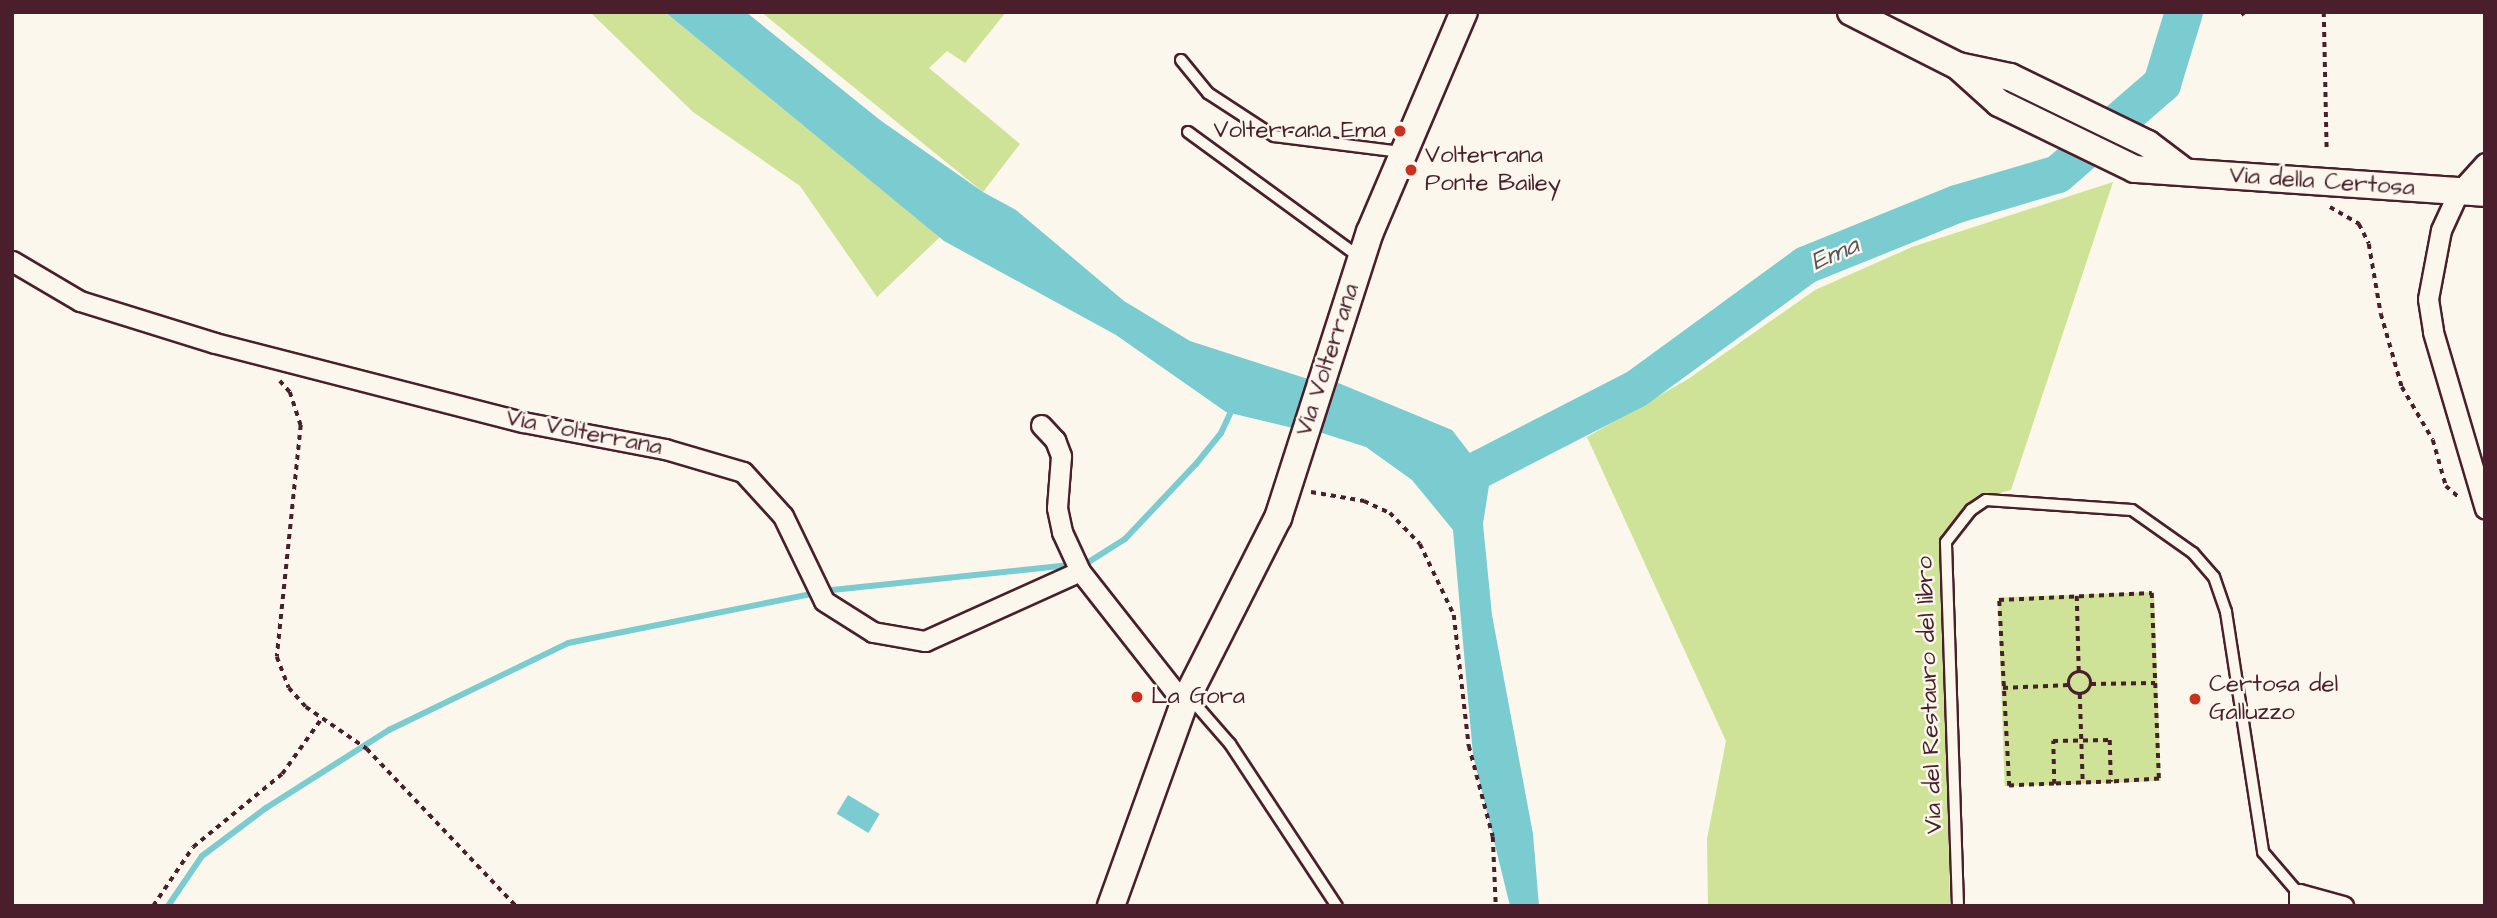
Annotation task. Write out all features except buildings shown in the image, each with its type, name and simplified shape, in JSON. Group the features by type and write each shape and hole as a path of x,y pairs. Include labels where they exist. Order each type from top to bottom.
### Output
{"main road":[{"name":"Via Volterrana","path":"1111,906 1185,699 1298,484 1328,355 1361,258 1402,152 1464,12"},
{"name":"Via della Certosa","path":"1851,12 1958,66 2010,77 2148,145 2186,173"},
{"name":"Via della Certosa","path":"1958,66 1999,103 2135,169 2485,193"}],"street":[{"name":"Via della Certosa","path":"2482,503 2433,332 2428,299 2435,249 2458,193 2485,163"},
{"name":"Via Volterrana","path":"12,261 80,301 256,354 523,422 665,449 743,471 783,516 824,601 873,632 902,640 925,641 1080,571"},
{"path":"1041,425 1055,440 1061,456 1057,508 1080,571 1185,699"},
{"path":"2299,900 2343,906"}],"lane":[{"path":"1181,60 1208,93 1274,136 1402,152"},
{"path":"1188,132 1361,258"},
{"name":"Via del Restauro del libro","path":"1958,906 1946,542 1971,510 1986,500 2132,510 2193,553 2214,578 2226,612 2263,852 2299,900"},
{"path":"1185,699 1230,744 1337,906"}],"path":[{"path":"2324,12 2327,151"},
{"path":"2322,197 2359,223 2369,244 2381,314 2402,387 2433,440 2446,486 2460,499 2482,503"},
{"path":"256,354 290,392 301,425 277,657 289,688 322,718 367,749 516,906"},
{"path":"1298,484 1364,501 1390,513 1420,544 1454,615 1469,746 1493,837 1496,906"},
{"path":"2152,593 2155,683 2159,779 2009,786 1999,600 2152,593"},
{"path":"2077,596 2080,673"},
{"path":"2069,685 2071,677 2080,673 2088,676 2091,684"},
{"path":"2083,783 2080,694 2091,684 2155,683"},
{"path":"2003,688 2069,685 2080,694"},
{"path":"153,906 193,847 282,774 322,718"},
{"path":"2054,784 2053,741 2081,740 2110,740 2111,782"}],"green space":[{"path":"590,12 665,12 940,237 877,297 800,186 693,112"},
{"path":"761,12 1006,12 965,63 947,51 929,68 1020,144 983,192"},
{"path":"2113,182 2011,490 1973,501 1942,534 1950,906 1708,906 1707,839 1726,741 1587,437 1688,379 1815,290 1912,247"},
{"path":"2154,592 2161,781 2005,786 1998,597"}],"water":[{"path":"665,12 746,12 880,120 983,192 1016,210 1124,301 1190,341 1308,379 1293,428 1226,412 1116,335 944,241"},
{"path":"1336,382 1452,430 1490,479 1483,524 1492,615 1533,834 1539,906 1510,906 1473,755 1453,530 1412,480 1366,447 1319,432"},
{"path":"848,795 880,814 868,833 837,814"}],"waterway":[{"name":"Ema","path":"1451,484 1636,389 1806,265 1957,204 2058,174 2162,84 2184,12"},
{"path":"168,906 202,856 266,808 389,730 568,643 832,590 1087,563 1125,539 1196,464 1221,433 1234,405"}],"place":[{"name":"Volterrana Ema","path":"1400,131"},
{"name":"Volterrana Ponte Bailey","path":"1411,170"},
{"name":"La Gora","path":"1137,697"},
{"name":"Certosa del Galluzzo","path":"2195,699"}]}
